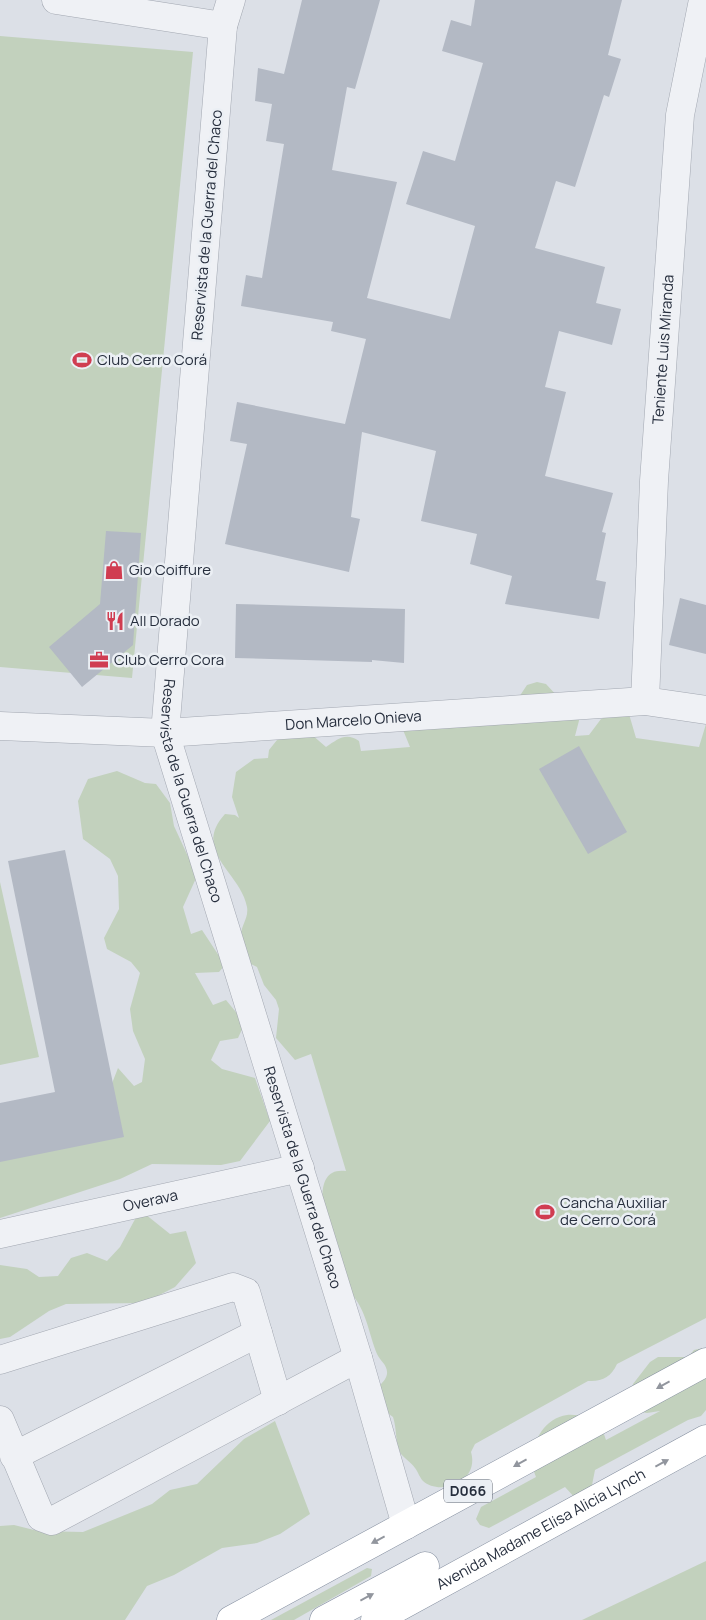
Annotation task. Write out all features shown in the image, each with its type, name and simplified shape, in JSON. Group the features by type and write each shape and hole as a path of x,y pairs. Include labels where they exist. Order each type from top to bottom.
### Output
{"highway":[{"name":"D066","path":"231,1620 706,1362"},
{"name":"Avenida Madame Elisa Alicia Lynch","path":"375,1620 430,1577 706,1439"},
{"path":"324,1620 430,1577 406,1525"}],"street":[{"path":"56,0 223,26"},
{"name":"Reservista de la Guerra del Chaco","path":"231,0 223,26 165,733 358,1358 406,1525"},
{"name":"Teniente Luis Miranda","path":"644,701 654,480 680,115 703,0"},
{"name":"Don Marcelo Onieva","path":"0,726 165,733 644,701 706,710"},
{"name":"Overava","path":"0,1234 300,1168"},
{"path":"0,1360 233,1286 246,1292 278,1401"},
{"path":"14,1456 258,1333"},
{"path":"0,1420 41,1517 52,1521 358,1358"}],"green space":[{"name":"Club Cerro Corá","path":"0,36 193,52 132,678 0,667"},
{"path":"537,682 546,684 559,698 581,713 575,736 589,735 601,719 619,711 629,714 636,738 699,747 706,724 706,1318 617,1364 606,1378 598,1381 588,1381 475,1444 471,1452 472,1463 470,1472 456,1484 448,1487 439,1487 423,1481 414,1466 401,1454 393,1417 378,1406 378,1389 385,1379 387,1371 377,1354 366,1319 358,1303 346,1289 330,1241 322,1200 324,1184 331,1173 346,1171 311,1054 295,1060 276,1038 279,1009 276,1000 264,985 257,967 249,963 242,943 241,933 247,915 247,907 243,895 215,851 213,839 216,827 225,814 235,815 239,818 232,797 236,772 254,759 268,758 269,750 281,735 311,734 326,747 338,739 350,737 359,741 361,751 410,747 401,725 511,709 527,685"},
{"path":"117,771 145,783 156,784 170,803 174,826 197,876 183,907 191,934 202,930 225,965 219,972 195,973 213,1005 226,1000 245,1023 238,1038 220,1041 211,1060 222,1069 255,1078 270,1121 240,1161 221,1165 152,1164 120,1179 0,1218 0,1139 102,1109 118,1068 134,1086 142,1082 145,1059 133,1031 130,1009 140,973 131,962 107,949 104,938 119,909 118,876 110,859 83,839 78,801 88,779"},
{"path":"0,882 39,1057 0,1065"},
{"path":"140,1210 170,1234 186,1231 196,1263 175,1287 144,1303 66,1304 49,1311 10,1337 0,1339 0,1265 27,1269 39,1277 58,1276 71,1258 87,1253 107,1261 120,1247"},
{"path":"706,1349 706,1410 701,1416 688,1420 595,1470 591,1490 576,1499 565,1487 489,1528 480,1525 476,1519 481,1507 536,1477 533,1468 534,1448 542,1430 549,1423 567,1415 599,1420 606,1440 660,1411 647,1413 637,1411 631,1394 633,1384 650,1362 658,1357 688,1357 694,1350"},
{"path":"275,1421 310,1514 280,1534 257,1543 222,1548 174,1575 147,1586 125,1620 0,1620 0,1526 14,1525 38,1531 83,1532 152,1504 170,1490 197,1484 244,1439"},
{"path":"706,1561 706,1620 582,1620"},
{"path":"367,1568 372,1569 371,1576 294,1620 271,1620"}],"building":[{"path":"302,0 380,0 355,89 347,87 332,170 397,182 367,298 450,319 475,226 406,204 423,151 455,161 483,63 442,51 451,20 471,26 475,0 622,0 608,55 621,59 609,97 604,95 575,187 556,181 535,248 605,267 596,303 621,309 612,345 559,331 545,387 566,392 545,476 613,493 602,532 606,533 596,580 606,582 599,619 505,604 512,576 470,564 477,534 421,521 436,451 362,432 351,517 360,519 349,572 225,544 247,444 230,441 237,402 345,424 366,339 331,331 333,322 241,306 246,275 262,278 284,144 266,141 272,104 255,101 258,68 284,74"},
{"path":"106,531 141,533 133,645 82,687 49,647 100,604"},
{"path":"680,598 706,605 706,654 669,645"},
{"path":"236,604 405,609 404,663 372,660 372,662 235,658"},
{"path":"579,746 627,832 588,854 539,769"},
{"path":"65,850 124,1137 0,1162 0,1103 55,1092 8,861"}],"place":[{"name":"Club Cerro Corá","path":"82,360"},
{"name":"Gio Coiffure","path":"114,570"},
{"name":"All Dorado","path":"115,621"},
{"name":"Club Cerro Cora","path":"99,660"},
{"name":"Cancha Auxiliar de Cerro Corá","path":"545,1212"}]}
